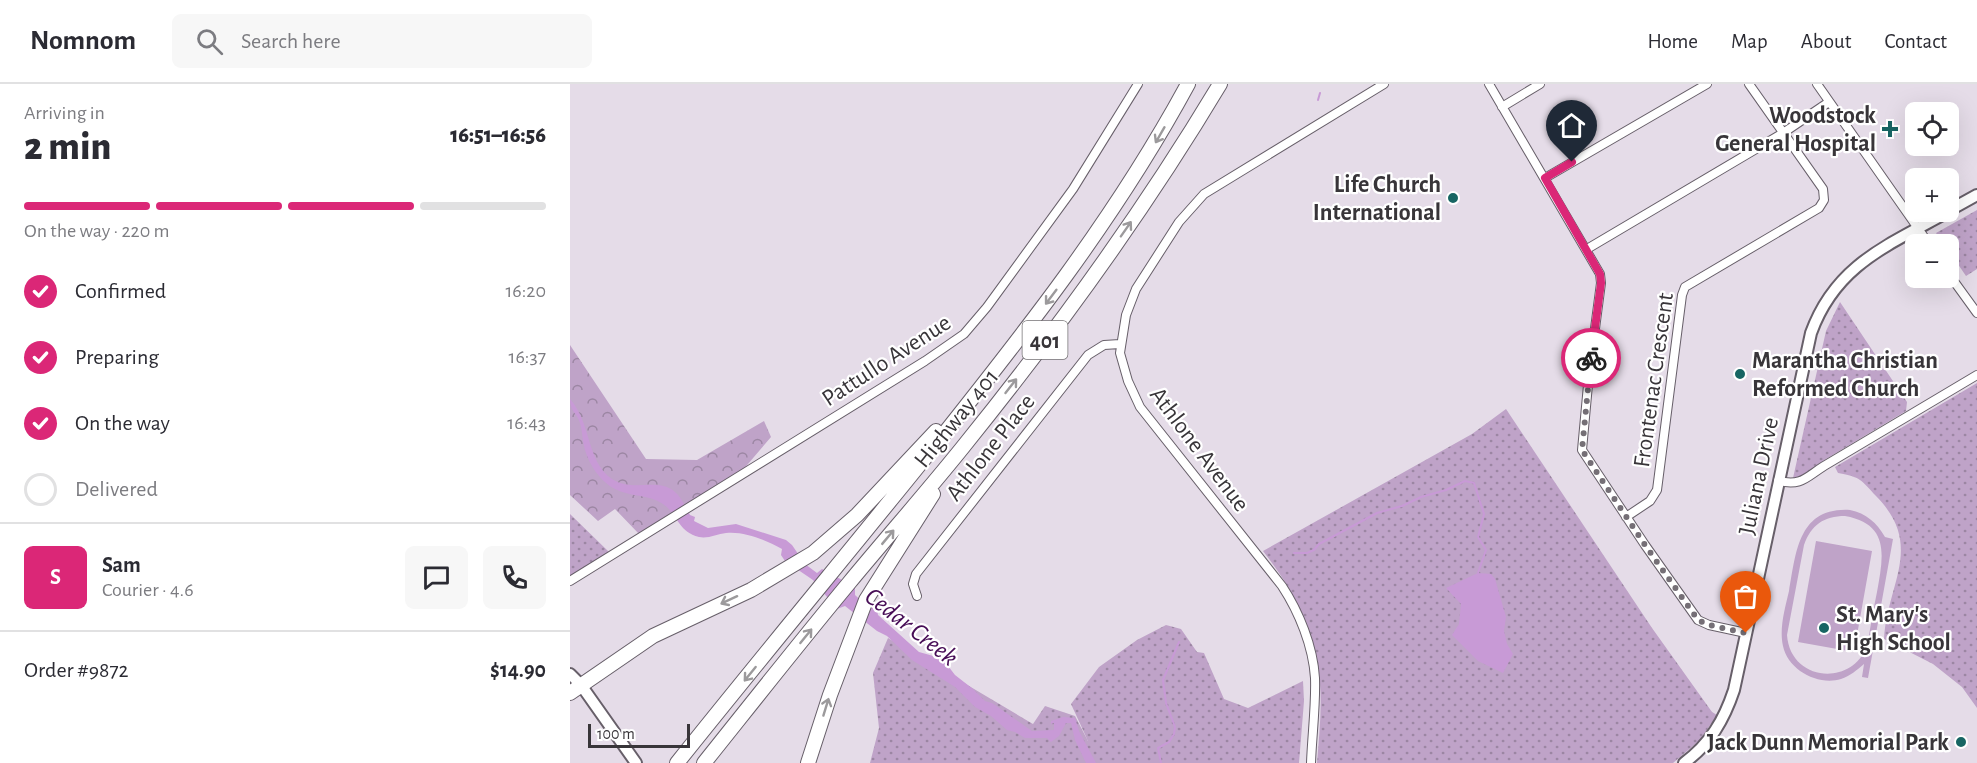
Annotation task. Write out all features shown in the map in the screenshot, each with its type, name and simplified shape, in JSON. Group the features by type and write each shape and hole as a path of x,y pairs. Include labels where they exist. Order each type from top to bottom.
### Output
{"highway":[{"name":"Highway 401","path":"677,763 1007,356 1096,235 1158,138 1188,84"},
{"name":"Highway 401","path":"704,763 850,582 964,447 1111,251 1178,154 1220,84"},
{"path":"576,689 653,636 751,590 813,553 857,515 1007,356"},
{"path":"808,763 853,630 866,600 964,447"}],"street":[{"name":"Pattullo Avenue","path":"570,581 933,356 964,334 987,307 1073,189 1138,84"},
{"name":"Athlone Avenue","path":"1311,763 1315,677 1298,615 1282,586 1140,407 1123,368 1120,344 1126,315 1142,278 1185,213 1204,194 1384,84"},
{"path":"1489,84 1600,274 1601,283 1581,445 1585,455 1698,620 1709,625 1746,633"},
{"path":"1502,107 1540,84"},
{"path":"1545,178 1707,84"},
{"name":"Frontenac Crescent","path":"1626,517 1650,501 1657,490 1682,295 1685,287 1819,208 1824,200 1823,189 1749,84"},
{"path":"1817,84 1922,234"},
{"path":"1587,249 1783,133 1829,102"},
{"name":"Juliana Drive","path":"1959,205 1977,195"},
{"name":"Juliana Drive","path":"1684,763 1710,738 1724,718 1734,690 1811,333 1824,303 1843,278 1855,267 1930,222"},
{"path":"1959,288 1977,313"},
{"name":"Athlone Place","path":"917,596 913,584 916,574 1088,354 1104,345 1120,344"},
{"path":"1778,481 1803,482 1824,466 1977,375"},
{"path":"570,674 576,689 636,763"}],"green space":[{"path":"1977,210 1977,269 1966,276 1959,266 1959,234 1936,233"},
{"path":"1840,302 1907,402 1906,411 1798,478 1793,478 1826,331"},
{"path":"570,345 646,459 697,460 764,421 771,437 742,471 640,535 615,509 598,521 570,495"},
{"path":"1977,383 1977,708 1962,687 1933,664 1884,639 1900,565 1901,548 1898,532 1891,514 1867,486 1852,476 1838,473 1835,467"},
{"path":"1506,409 1652,628 1712,712 1717,715 1700,740 1673,763 1317,763 1321,694 1314,647 1294,597 1263,551 1472,434"},
{"path":"1850,510 1866,516 1875,523 1885,537 1893,539 1868,678 1862,677 1864,664 1841,679 1832,681 1814,678 1797,669 1786,655 1783,646 1783,618 1798,548 1810,524 1820,516 1833,511","holes":["1837,516 1860,520 1870,526 1877,535 1882,555 1867,647 1859,660 1847,669 1835,673 1821,673 1798,662 1791,650 1787,635 1804,545 1810,532 1825,520"]},
{"path":"570,514 609,552 570,576"},
{"path":"1816,541 1872,551 1854,652 1798,642"},
{"path":"1166,625 1181,629 1197,652 1204,653 1224,699 1248,708 1303,681 1304,701 1299,763 870,763 879,728 873,673 888,638 1033,724 1045,706 1075,716 1088,741 1071,704 1099,667 1137,640"}],"shaded area":[{"path":"570,399 582,420 598,462 612,479 627,485 657,485 671,489 680,497 690,515 695,517 694,521 708,528 736,524 786,540 805,564 817,573 822,569 855,587 855,595 867,606 873,601 872,606 877,610 878,615 919,652 945,662 955,675 985,701 992,703 1032,731 1054,730 1054,723 1051,724 1051,721 1063,717 1075,718 1079,731 1096,763 1086,763 1075,740 1071,723 1066,723 1059,736 1051,742 1047,738 1025,738 1007,730 991,716 975,707 955,687 912,660 887,636 845,606 837,609 813,580 785,561 781,555 782,549 762,539 740,533 699,537 686,531 663,504 621,492 609,485 598,475 590,462 580,423 572,409"},
{"path":"1478,573 1491,574 1495,579 1506,617 1504,631 1507,644 1513,654 1503,673 1478,661 1452,635 1459,624 1461,604 1446,588"}],"waterway":[{"path":"1318,100 1320,93"},
{"path":"1294,553 1307,553 1319,544 1377,513 1402,506 1465,481 1474,483 1484,514 1478,537 1486,550 1478,573"},
{"path":"1161,763 1158,748 1169,742 1175,727 1166,703 1163,680 1179,642"}],"way so far":[{"path":"1591,358 1582,450 1698,620 1704,624 1746,633"}],"place":[{"name":"Woodstock General Hospital","path":"1890,129"},
{"name":"Life Church International","path":"1453,198"},
{"name":"Marantha Christian Reformed Church","path":"1740,374"},
{"name":"St. Mary's High School","path":"1824,628"},
{"name":"Jack Dunn Memorial Park","path":"1961,742"}],"route":[{"path":"1572,162 1545,178 1600,274 1601,283 1591,358"}],"water label":[{"name":"Cedar Creek","path":"912,626"}]}
